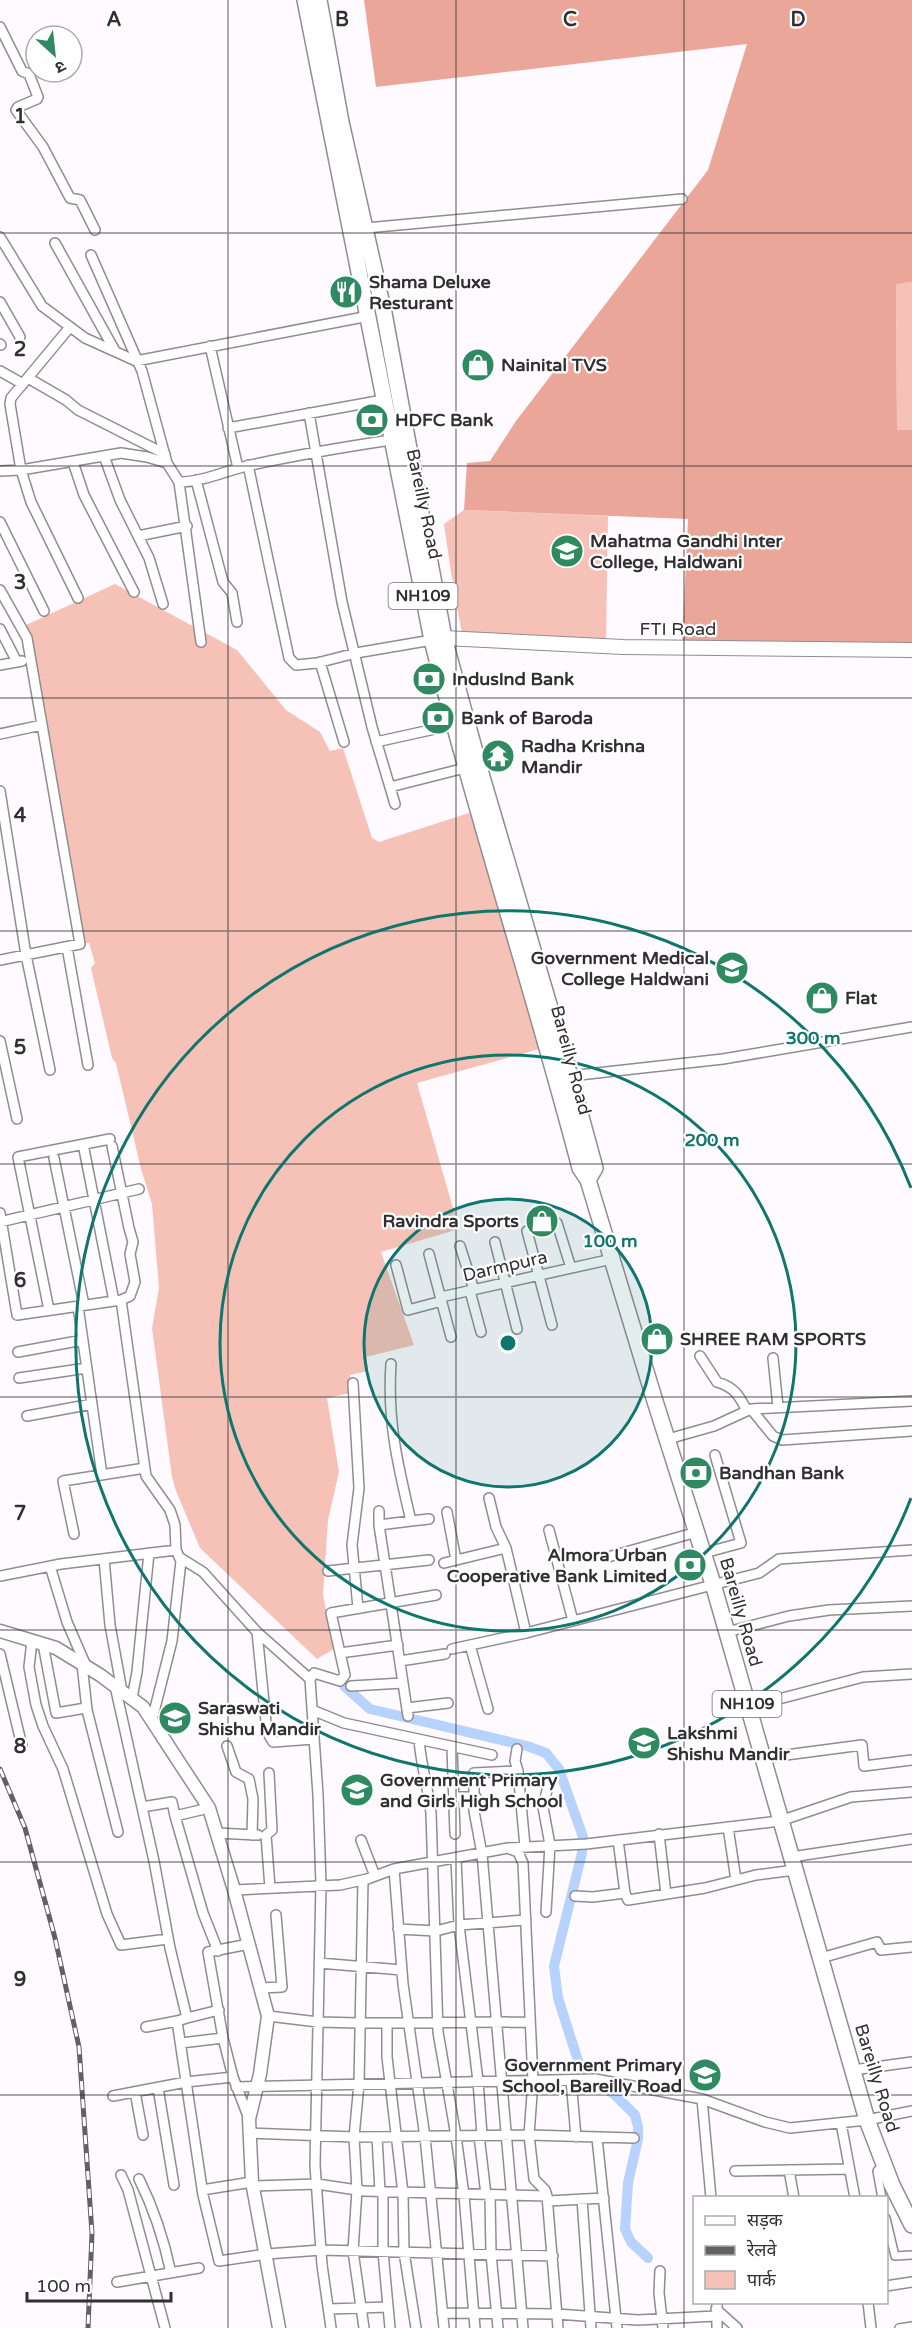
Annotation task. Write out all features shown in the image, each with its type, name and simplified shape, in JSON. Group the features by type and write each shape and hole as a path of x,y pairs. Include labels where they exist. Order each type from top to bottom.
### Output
{"highway":[{"name":"Bareilly Road","path":"305,0 376,315 453,725 595,1168 588,1180 704,1553 867,2120 912,2225"},
{"name":"Bareilly Road","path":"319,0 341,122 366,228 383,399 398,439"},
{"name":"Bareilly Road","path":"438,639 480,770 564,1077"}],"main road":[{"name":"FTI Road","path":"438,639 623,647 912,650"}],"street":[{"path":"0,27 22,71 29,74 38,97 16,110 43,147 71,199 80,200 95,230"},
{"path":"366,228 682,199"},
{"path":"0,237 42,306 85,338 136,361 376,315"},
{"path":"56,243 115,351"},
{"path":"91,255 142,371 166,459 179,482 187,526 201,642"},
{"path":"0,302 20,337"},
{"path":"70,327 11,398 10,404 21,471 31,502 78,598"},
{"path":"210,346 237,468"},
{"path":"0,371 66,400 78,410 166,459"},
{"path":"228,428 383,399"},
{"path":"309,412 342,602 376,742 395,804"},
{"path":"179,482 317,451 398,439"},
{"path":"0,471 21,471 121,453 166,459"},
{"path":"104,456 120,500 149,558 163,604"},
{"path":"73,462 84,495 134,592"},
{"path":"248,465 289,658 302,666 356,653 438,639"},
{"path":"196,480 223,582 232,592 237,622"},
{"path":"0,522 44,611"},
{"path":"138,536 187,526"},
{"path":"0,590 27,638 80,944 0,960"},
{"path":"0,629 17,662"},
{"path":"0,665 31,660"},
{"path":"320,662 344,742"},
{"path":"0,734 42,725"},
{"path":"376,742 453,725"},
{"path":"390,788 465,768"},
{"path":"0,791 26,955 50,1070"},
{"path":"67,946 88,1065"},
{"path":"564,1077 723,1059 912,1027"},
{"path":"0,1041 17,1119"},
{"path":"49,1310 29,1216 18,1156 111,1142 122,1193 129,1228 134,1242 130,1254 135,1282 130,1296 117,1300 17,1315 1,1219 29,1216 95,1199 122,1193 139,1189"},
{"path":"84,1149 117,1300 146,1476 170,1510 175,1526 177,1553 181,1561 172,1641 152,1720"},
{"path":"54,1158 81,1305 83,1340 102,1475"},
{"path":"557,1223 571,1268"},
{"path":"527,1231 552,1325"},
{"path":"495,1242 518,1329"},
{"path":"460,1246 481,1332"},
{"path":"429,1254 451,1336"},
{"name":"Darmpura","path":"396,1265 408,1310 472,1290 612,1259"},
{"path":"18,1352 83,1340"},
{"path":"700,1356 717,1382 730,1386 773,1436 782,1440 912,1431"},
{"path":"773,1358 778,1407"},
{"path":"391,1364 389,1397 393,1443 411,1521"},
{"path":"20,1377 87,1368"},
{"path":"353,1383 359,1488 352,1545 358,1608"},
{"path":"668,1438 714,1426 749,1410 912,1401"},
{"path":"27,1416 92,1404"},
{"path":"704,1553 741,1543 715,1455"},
{"path":"74,1534 63,1481 145,1468"},
{"path":"489,1498 496,1527 506,1548 526,1633"},
{"path":"379,1511 384,1564 407,1712 448,1703"},
{"path":"447,1512 456,1560"},
{"path":"379,1525 429,1518"},
{"path":"549,1530 573,1621"},
{"path":"608,1557 697,1532"},
{"path":"444,1563 506,1548"},
{"path":"400,1661 526,1633 762,1572 773,1561 779,1559 912,1550"},
{"path":"123,1692 137,1672 149,1553"},
{"path":"0,1576 50,1566 149,1553 177,1553 203,1572 257,1632 310,1679"},
{"path":"104,1559 110,1624 142,1807 168,1939 187,2018"},
{"path":"328,1571 429,1560"},
{"path":"50,1566 84,1665 86,1708 118,1832"},
{"path":"331,2328 321,2250 317,2184 321,1885 310,1679 314,1673 340,1681 345,1675 332,1613 436,1595"},
{"path":"727,1632 789,1616 829,1610 912,1606"},
{"path":"0,1630 56,1648 143,1707 209,1808 268,2016 257,2086 249,2119 249,2133 253,2184 279,2328"},
{"path":"257,1632 267,1732 273,1742 314,1739"},
{"path":"38,1642 56,1713 86,1708"},
{"path":"38,1642 29,1667 36,1705 63,1770 107,1914 121,1946 168,1939"},
{"path":"340,1653 398,1645"},
{"path":"470,1645 488,1709"},
{"path":"0,1654 22,1746"},
{"path":"748,1707 863,1677 912,1674"},
{"path":"351,1686 403,1683"},
{"path":"312,1710 344,1723 492,1755"},
{"path":"419,1740 421,1766 431,1813 437,2023 464,2195 475,2328"},
{"path":"763,1758 862,1745 864,1766 912,1760"},
{"path":"227,1746 236,1772 249,1779 253,1799 252,1834"},
{"path":"452,1747 456,1834"},
{"path":"517,1749 515,1761 518,1771 525,1846"},
{"path":"518,1771 474,1773 476,1797 474,1810 482,1854 510,2196 524,2328"},
{"path":"269,1773 272,1830 266,1836 270,1888"},
{"path":"546,1912 550,1845 549,1828 543,1807 549,1782"},
{"path":"234,1890 340,1885 394,1869 508,1848 583,1844 780,1821 851,1797 912,1792"},
{"path":"454,1797 476,1797"},
{"path":"142,1807 171,1802 203,1913 218,1951"},
{"path":"175,1816 209,1808"},
{"path":"728,1827 736,1880"},
{"path":"217,1833 266,1836"},
{"path":"659,1834 666,1894"},
{"path":"618,1840 625,1893 628,1900 705,1888 793,1863 912,1839"},
{"path":"361,1840 375,1876"},
{"path":"508,1848 518,1852 524,1863 533,2081 529,2135 534,2179 545,2190 548,2198 558,2328"},
{"path":"456,1859 459,1925 478,2081 480,2135 488,2195 498,2328"},
{"path":"394,1869 402,1970 425,2137 444,2328"},
{"path":"363,1880 359,2084 354,2137 357,2190 353,2251 364,2328"},
{"path":"575,1896 594,1897 625,1893"},
{"path":"261,1988 282,1987 276,1916"},
{"path":"398,1929 435,1931 459,1925 526,1920"},
{"path":"821,1958 877,1942 880,1950 912,1947"},
{"path":"249,1944 208,1952 232,2077 249,2119"},
{"path":"319,1963 402,1970"},
{"path":"146,2027 219,2010"},
{"path":"268,2016 318,2022 359,2023 496,2020 530,2022"},
{"path":"177,2021 202,2190 219,2261 267,2254 321,2250 553,2256"},
{"path":"387,2023 387,2057 403,2193 404,2252 416,2328"},
{"path":"181,2043 223,2038"},
{"path":"853,2070 912,2062"},
{"path":"113,2096 186,2082 232,2077"},
{"path":"236,2087 592,2079 702,2099 765,2122 790,2128 867,2120 912,2111"},
{"path":"571,2080 576,2137"},
{"path":"158,2088 174,2185"},
{"path":"135,2092 143,2135"},
{"path":"702,2099 711,2196"},
{"path":"841,2123 855,2196"},
{"path":"249,2133 354,2137 529,2135 634,2138"},
{"path":"377,2137 382,2192 383,2252 390,2328"},
{"path":"597,2138 617,2324"},
{"path":"882,2196 877,2171 884,2163"},
{"path":"735,2171 849,2169"},
{"path":"789,2170 794,2196"},
{"path":"121,2175 128,2190 165,2328"},
{"path":"139,2179 150,2200 166,2248 171,2273"},
{"path":"202,2190 253,2184 317,2184 382,2192 604,2198"},
{"path":"582,2199 591,2328"},
{"path":"888,2226 895,2256 912,2255"},
{"path":"117,2283 199,2268"},
{"path":"660,2271 659,2293 663,2324"},
{"path":"888,2286 912,2282"},
{"path":"868,2304 871,2328"},
{"path":"329,2309 388,2307"},
{"path":"442,2313 557,2314 589,2317 617,2324 663,2324 687,2323 716,2309"},
{"path":"716,2309 717,2328"},
{"path":"716,2309 737,2328"},
{"path":"899,2328 912,2326"}],"green space":[{"path":"912,282 912,430 897,430 896,283"},
{"name":"Mahatma Gandhi Inter College, Haldwani","path":"464,510 608,516 606,640 462,633 444,524"},
{"path":"115,584 237,650 286,710 320,732 330,751 343,748 372,838 379,842 472,812 543,1048 417,1083 459,1229 381,1252 414,1345 366,1357 368,1371 350,1375 350,1393 327,1398 339,1472 328,1520 323,1595 334,1649 317,1659 200,1548 172,1477 152,1328 159,1288 152,1204 141,1169 116,1063 112,1058 91,968 95,963 89,943 85,943 40,680 30,638 24,626"}],"shaded area":[{"path":"364,0 912,0 912,282 896,284 897,430 912,430 912,642 682,643 688,519 464,510 467,463 490,461 516,421 708,170 747,44 376,87"}],"waterway":[{"path":"344,1686 370,1709 527,1746 546,1753 559,1769 583,1837 582,1853 554,1966 558,1998 580,2067 597,2084 614,2094 635,2115 638,2139 628,2183 625,2229 631,2242 648,2258"}],"railway":[{"path":"0,1769 25,1828 55,1938 79,2047 92,2233 88,2328"}],"place":[{"name":"Shama Deluxe Resturant","path":"346,292"},
{"name":"Nainital TVS","path":"478,365"},
{"name":"HDFC Bank","path":"372,420"},
{"name":"Mahatma Gandhi Inter College, Haldwani","path":"567,551"},
{"name":"IndusInd Bank","path":"429,679"},
{"name":"Bank of Baroda","path":"438,718"},
{"name":"Radha Krishna Mandir","path":"498,756"},
{"name":"Government Medical College Haldwani","path":"732,968"},
{"name":"Flat","path":"822,998"},
{"name":"Ravindra Sports","path":"542,1221"},
{"name":"SHREE RAM SPORTS","path":"657,1339"},
{"name":"Bandhan Bank","path":"696,1473"},
{"name":"Almora Urban Cooperative Bank Limited","path":"690,1565"},
{"name":"Saraswati Shishu Mandir","path":"175,1718"},
{"name":"Lakshmi Shishu Mandir","path":"644,1743"},
{"name":"Government Primary and Girls High School","path":"357,1790"},
{"name":"Government Primary School, Bareilly Road","path":"705,2075"}]}
